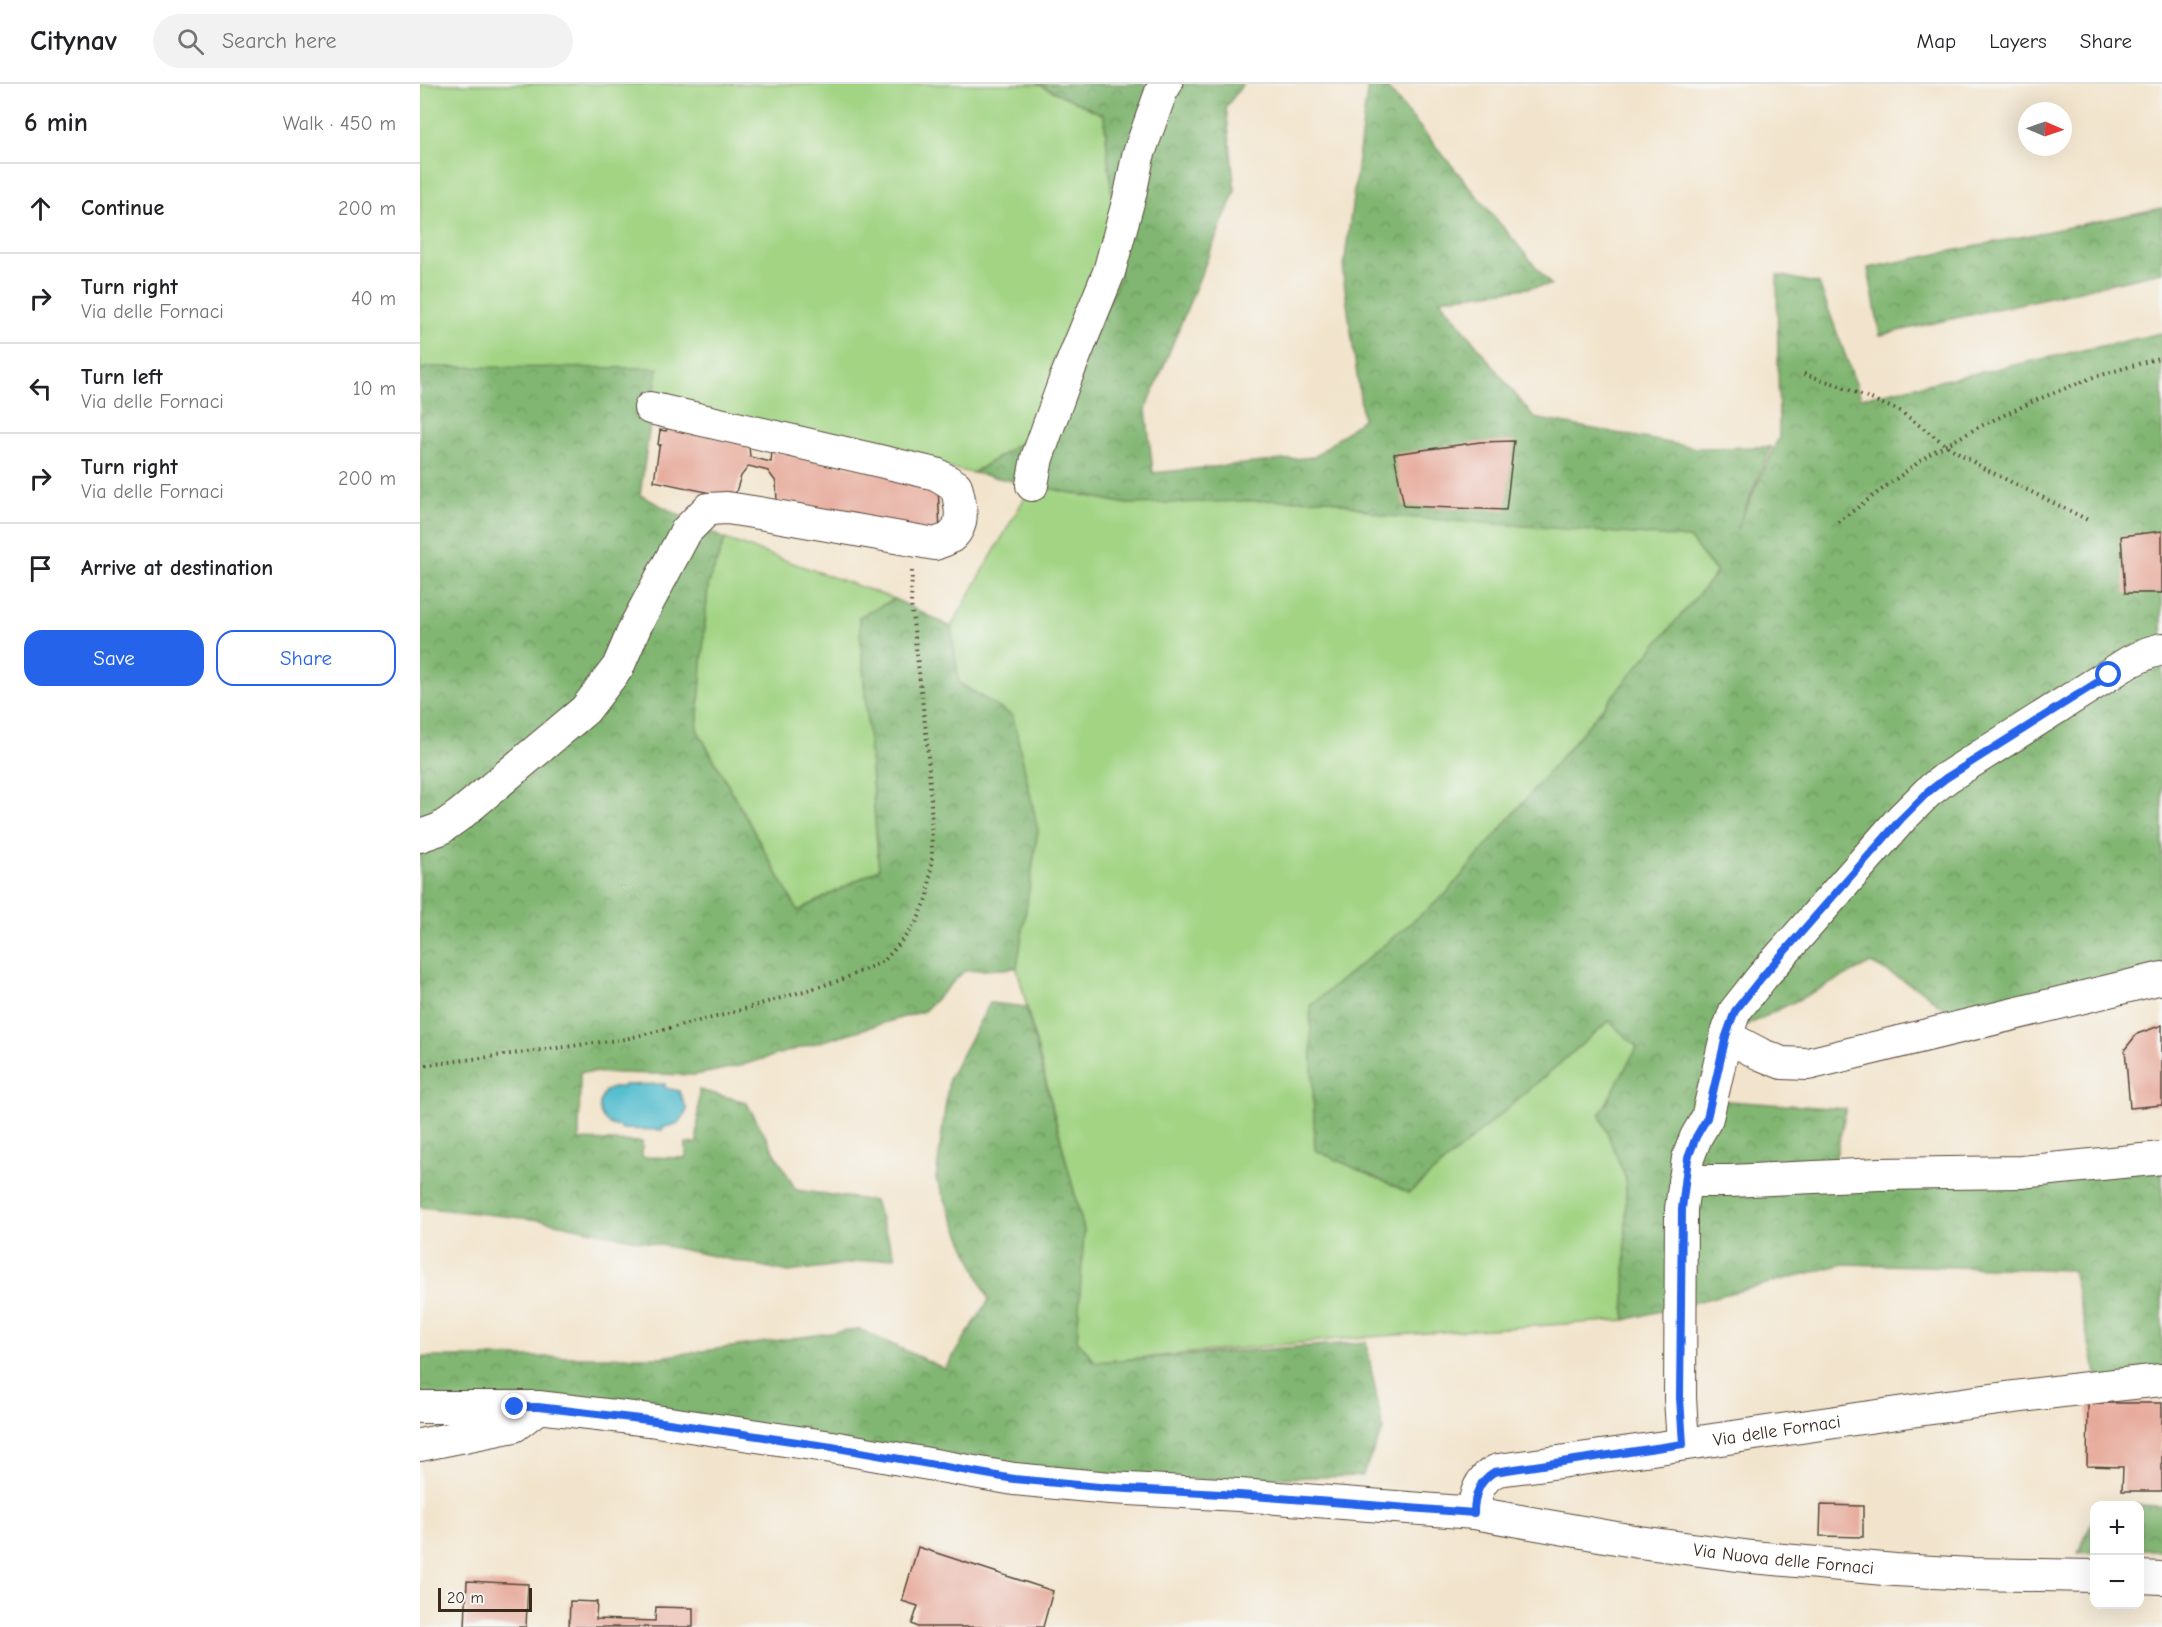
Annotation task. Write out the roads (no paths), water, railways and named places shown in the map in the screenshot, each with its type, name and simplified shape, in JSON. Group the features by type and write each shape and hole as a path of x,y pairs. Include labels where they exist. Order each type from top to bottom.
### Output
{"street":[{"path":"1032,485 1037,458 1061,391 1109,272 1138,156 1166,84"},
{"path":"420,836 440,829 461,814 585,710 618,668 636,625 686,531 708,508 727,508 759,513 934,544 952,536 961,520 961,505 956,486 945,478 650,408"},
{"path":"1683,1444 1680,1398 1684,1181 1688,1158 1713,1100 1726,1036 1735,1011 1762,977 1901,819 1928,792 1946,778 2129,662 2162,649"},
{"path":"1726,1036 1782,1063 1808,1064 2162,978"},
{"path":"1684,1181 2021,1172 2080,1168 2162,1158"},
{"name":"Via delle Fornaci","path":"1474,1513 1474,1500 1478,1489 1481,1483 1494,1472 1935,1407 2162,1380"},
{"path":"420,1407 538,1407 648,1420 832,1447 1014,1479 1110,1488 1239,1495 1474,1513"},
{"path":"420,1445 514,1426 538,1407"},
{"name":"Via Nuova delle Fornaci","path":"1474,1513 1650,1544 1763,1558 1972,1574 2090,1576"},
{"path":"2144,1577 2162,1578"}],"water":[{"path":"665,1084 665,1088 679,1091 687,1110 683,1118 672,1126 663,1127 662,1130 621,1129 621,1127 608,1123 601,1115 600,1104 605,1091 624,1085"}]}
